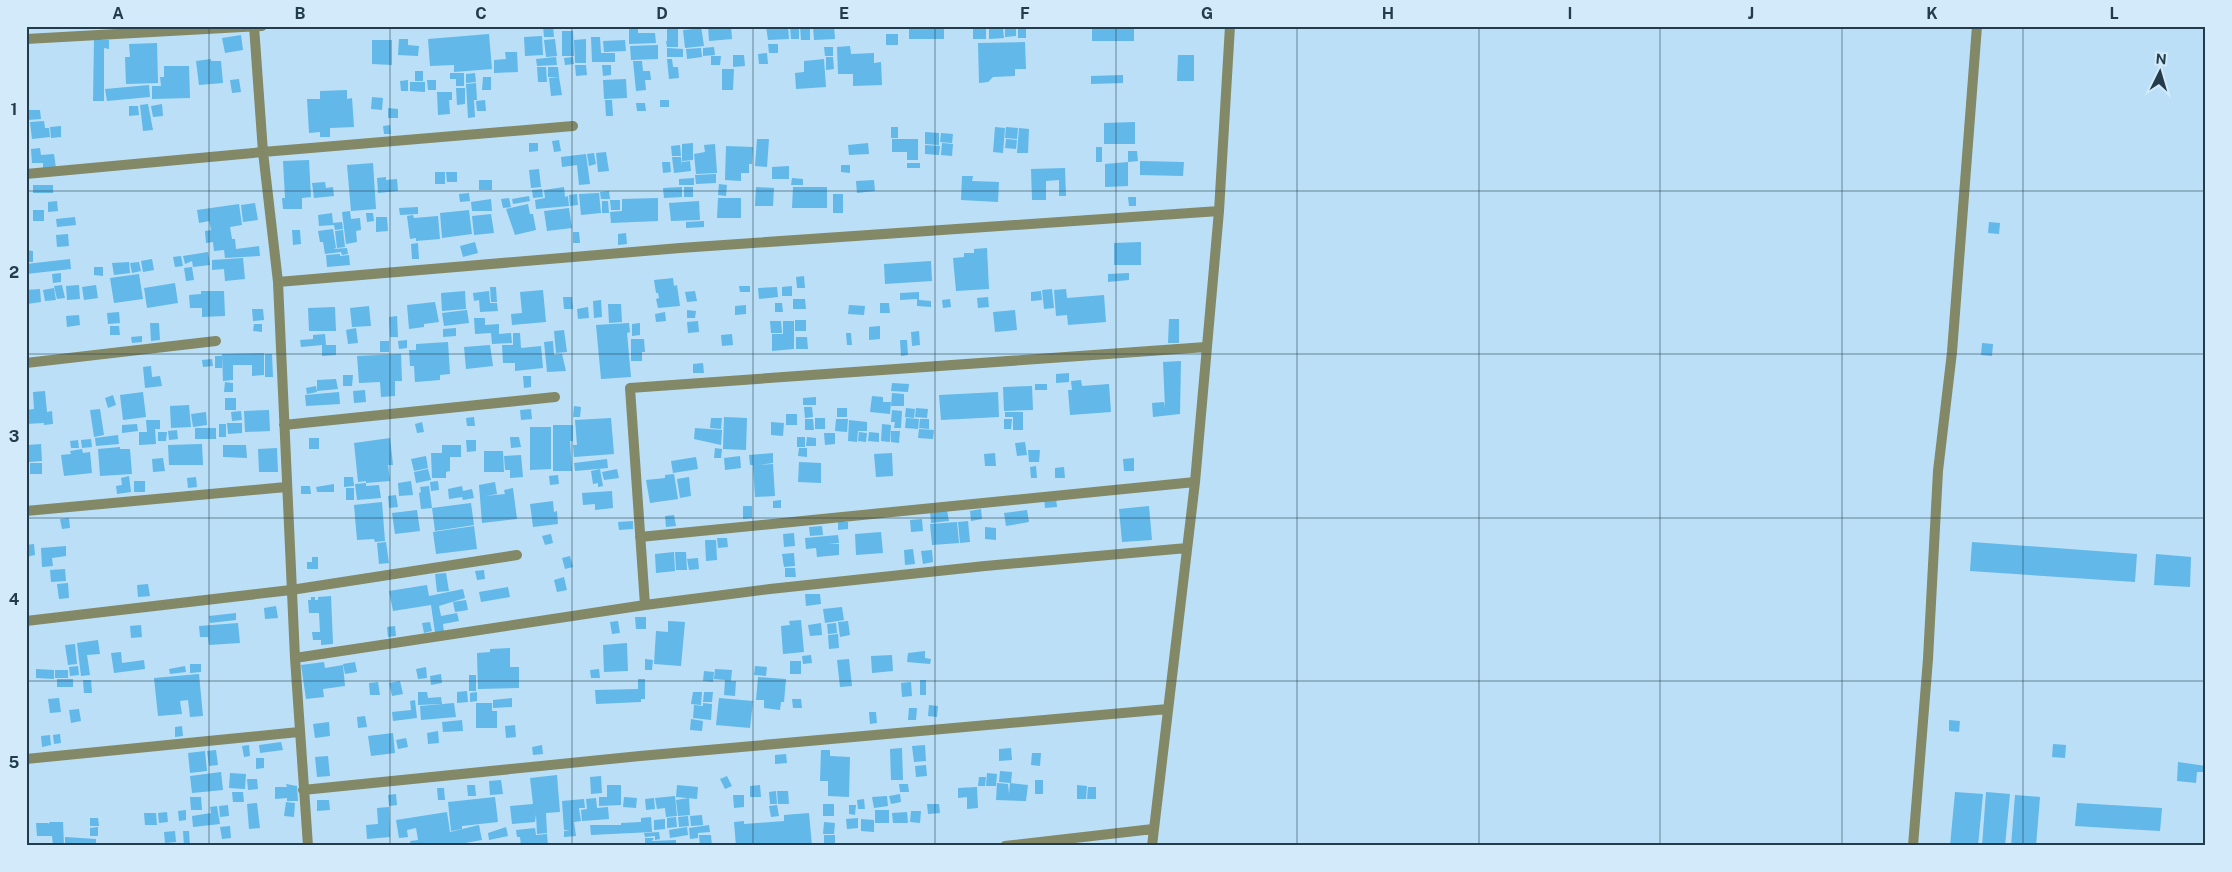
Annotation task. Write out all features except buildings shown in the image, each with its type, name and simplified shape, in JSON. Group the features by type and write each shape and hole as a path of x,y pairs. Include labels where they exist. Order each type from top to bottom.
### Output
{"street":[{"path":"26,39 257,26 263,152 278,282 295,658 308,846"},
{"path":"1152,846 1195,482 1219,211 1230,26"},
{"path":"1912,846 1928,659 1938,471 1952,352 1977,26"},
{"path":"26,174 573,126"},
{"path":"278,282 680,248 1219,211"},
{"path":"26,363 216,341"},
{"path":"645,605 630,388 1206,347"},
{"path":"284,425 555,397"},
{"path":"640,537 1195,482"},
{"path":"26,511 286,487"},
{"path":"295,658 645,605 965,568 1187,548"},
{"path":"26,621 292,590 517,555"},
{"path":"303,790 640,756 1168,709"},
{"path":"26,759 299,732"},
{"path":"1005,846 1153,829"}]}
